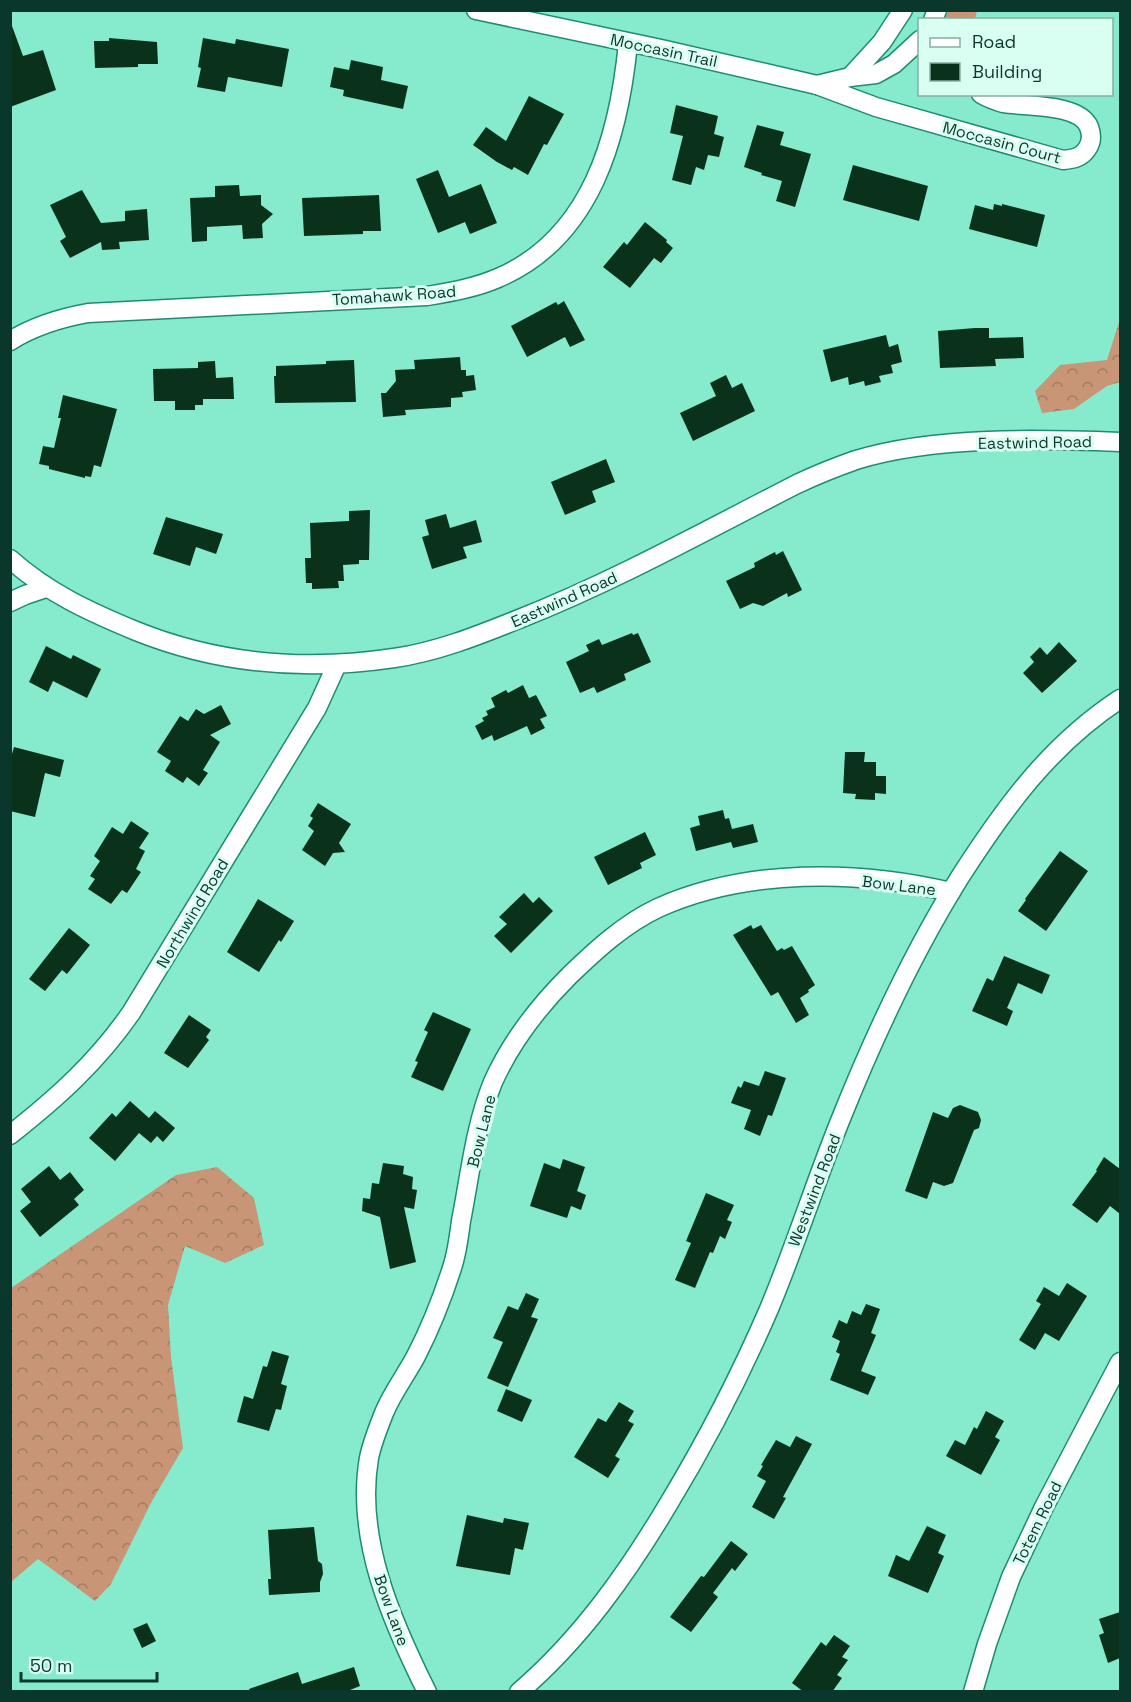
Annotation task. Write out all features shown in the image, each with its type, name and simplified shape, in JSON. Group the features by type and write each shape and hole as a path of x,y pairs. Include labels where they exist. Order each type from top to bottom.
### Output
{"street":[{"name":"Moccasin Trail","path":"476,10 817,85 850,77 876,74 894,64 918,44"},
{"path":"850,77 882,42 903,10"},
{"name":"Tomahawk Road","path":"10,341 54,321 88,313 427,296 464,290 497,279 527,262 554,241 574,219 594,186 610,141 625,69 627,43"},
{"name":"Moccasin Court","path":"817,85 876,107 1063,160 1075,159 1088,148 1091,133 1087,123 1080,116 1058,109 1004,103 986,96"},
{"name":"Eastwind Road","path":"10,559 46,588 81,608 158,640 209,654 264,663 298,665 337,664 395,658 440,648 555,605 614,578 822,472 858,460 907,449 963,443 1067,440 1120,442"},
{"path":"10,602 46,588"},
{"name":"Northwind Road","path":"10,1135 83,1073 131,1013 316,708 337,664"},
{"name":"Westwind Road","path":"519,1692 549,1665 616,1585 653,1531 703,1447 737,1381 770,1305 878,1029 915,954 951,892 992,828 1028,780 1064,742 1098,713 1120,699"},
{"name":"Bow Lane","path":"427,1692 404,1645 377,1568 369,1526 366,1483 369,1458 386,1409 440,1306 454,1262 476,1140 492,1085 508,1053 528,1023 550,997 597,949 631,923 657,909 701,892 747,882 797,877 876,880 915,884 951,892"},
{"name":"Totem Road","path":"973,1692 1011,1577 1044,1507 1120,1362"}],"green space":[{"path":"948,10 977,11 975,18 945,18"},
{"path":"1120,319 1120,382 1107,386 1074,409 1042,413 1035,391 1060,365 1107,360"},
{"path":"217,1167 254,1198 264,1245 225,1263 185,1246 168,1305 171,1357 183,1448 152,1501 111,1584 95,1601 38,1559 11,1582 11,1288 176,1175"}],"building":[{"path":"10,26 12,26 23,56 43,50 56,90 10,107"},
{"path":"109,38 157,42 158,64 95,68 94,41 109,41"},
{"path":"203,38 235,44 236,39 289,49 282,87 228,77 225,92 197,87"},
{"path":"351,60 383,67 381,80 408,86 403,109 343,96 344,90 330,87 334,67 349,70"},
{"path":"529,96 564,114 547,145 544,144 528,175 514,167 512,170 497,162 473,145 486,127 506,141"},
{"path":"676,105 718,116 714,134 724,137 719,157 708,155 704,170 696,167 691,185 672,180 683,136 670,133"},
{"path":"757,125 784,132 780,145 811,154 795,207 776,201 782,181 744,167"},
{"path":"853,165 928,186 919,221 843,200"},
{"path":"438,170 449,197 481,184 497,223 470,234 465,222 438,233 416,179"},
{"path":"239,185 240,196 261,195 261,205 273,214 262,224 263,238 243,239 242,225 207,227 207,241 192,242 190,198 215,197 215,186"},
{"path":"82,190 101,223 125,221 125,211 147,209 149,240 119,242 120,249 102,250 101,242 70,258 60,241 66,237 50,205"},
{"path":"379,195 381,231 363,231 363,234 304,236 302,198"},
{"path":"994,204 1045,215 1037,247 969,229 975,205 993,210"},
{"path":"645,222 673,248 661,263 654,258 630,288 603,267 624,242 627,245"},
{"path":"564,301 585,340 570,347 565,337 527,357 511,326 556,302 558,305"},
{"path":"989,328 989,338 1023,337 1024,358 995,359 996,366 940,368 938,331"},
{"path":"886,335 889,347 898,344 902,362 891,365 893,373 879,376 881,382 865,386 864,381 849,385 848,377 831,382 823,350"},
{"path":"460,357 461,370 466,370 466,376 474,375 476,390 462,392 463,397 451,398 451,407 405,410 406,415 383,417 381,393 386,393 396,381 395,370 415,369 414,360"},
{"path":"354,360 356,402 275,403 276,366 326,364 326,361"},
{"path":"215,361 216,378 233,377 234,399 203,399 203,405 195,405 195,410 175,410 175,401 154,401 153,369 198,368 198,362"},
{"path":"726,375 732,388 742,383 755,411 693,441 680,413 716,396 710,383"},
{"path":"63,395 117,409 101,467 94,465 91,477 85,476 85,478 49,469 49,466 39,464 43,446 54,448 61,418 58,418"},
{"path":"606,459 615,482 592,491 596,502 565,515 551,482"},
{"path":"370,510 369,560 359,560 359,564 343,565 344,581 338,581 339,588 312,589 312,583 306,583 305,558 311,558 310,523 349,521 349,511"},
{"path":"446,514 450,528 476,520 482,542 463,547 467,558 432,569 422,537 429,535 425,520"},
{"path":"166,517 223,534 216,554 196,547 190,566 153,554"},
{"path":"783,551 802,590 788,597 787,593 763,606 753,603 740,609 726,581 755,567 754,563 775,552 776,555"},
{"path":"632,633 633,635 638,633 651,662 624,674 626,680 597,693 594,687 580,693 566,662 589,651 586,645 599,639 602,645"},
{"path":"1059,642 1077,661 1042,693 1023,673 1034,662 1030,657 1040,647 1047,655"},
{"path":"46,646 71,659 73,655 101,669 87,698 53,681 48,692 29,682"},
{"path":"523,685 529,698 536,695 547,716 540,719 545,728 531,735 527,726 494,741 492,735 482,740 475,726 484,721 482,718 488,715 486,711 495,707 491,698"},
{"path":"221,705 231,724 210,735 220,742 203,770 208,773 199,786 187,777 183,783 165,771 171,761 157,752 180,716 188,721 196,709 204,714"},
{"path":"14,747 64,760 60,777 45,773 35,817 10,811 10,761"},
{"path":"845,752 865,752 864,762 876,762 876,776 886,776 886,794 875,793 875,800 855,799 856,794 843,793"},
{"path":"318,803 351,824 339,843 345,852 333,853 325,866 302,850 314,831 308,826 313,818 310,816"},
{"path":"723,810 725,819 729,818 732,829 753,824 758,842 733,848 731,842 696,851 690,828 700,825 698,816"},
{"path":"131,821 149,833 139,848 145,851 136,869 141,872 127,893 122,890 111,904 88,889 95,879 90,876 100,861 94,856 112,827 123,834"},
{"path":"645,832 656,855 640,863 642,868 608,885 594,857"},
{"path":"1060,851 1088,871 1046,931 1018,911"},
{"path":"524,893 533,903 539,897 553,911 511,953 494,936 507,924 499,917"},
{"path":"258,899 294,921 259,972 227,952"},
{"path":"751,925 753,929 761,925 777,951 792,946 815,985 800,998 809,1015 796,1023 778,992 771,996 733,935"},
{"path":"69,928 90,945 67,974 62,970 45,991 29,979"},
{"path":"1004,956 1050,975 1042,994 1018,983 1007,1008 1013,1011 1007,1026 972,1011 987,978 993,981"},
{"path":"433,1012 471,1029 443,1091 411,1077 418,1062 415,1061 428,1032 424,1030"},
{"path":"189,1015 211,1030 206,1037 209,1040 188,1068 164,1053"},
{"path":"765,1071 786,1078 772,1116 768,1115 760,1136 744,1129 751,1110 731,1103 738,1086 741,1088 744,1081 759,1086"},
{"path":"130,1101 149,1118 155,1111 175,1128 163,1142 157,1136 151,1143 139,1133 115,1161 89,1138 112,1113 116,1117"},
{"path":"960,1105 978,1112 981,1120 979,1128 974,1130 953,1183 944,1186 933,1182 927,1199 905,1191 933,1112 948,1118 953,1108"},
{"path":"1104,1157 1120,1169 1120,1214 1110,1206 1097,1223 1072,1205 1097,1171"},
{"path":"563,1159 585,1167 577,1191 586,1195 581,1210 571,1206 567,1218 530,1206 544,1163 560,1169"},
{"path":"383,1163 404,1166 403,1174 413,1177 412,1189 417,1190 414,1209 404,1207 416,1262 390,1269 380,1217 362,1211 363,1198 370,1199 372,1183 379,1184"},
{"path":"49,1166 60,1180 70,1172 84,1190 74,1199 79,1205 40,1237 20,1211 31,1202 21,1189"},
{"path":"706,1193 734,1205 727,1220 732,1222 725,1239 720,1236 713,1253 710,1252 695,1288 675,1280 691,1243 686,1241"},
{"path":"1067,1283 1087,1296 1059,1341 1045,1333 1035,1350 1019,1340 1041,1304 1036,1301 1044,1287 1059,1296"},
{"path":"526,1293 539,1299 531,1317 538,1319 508,1387 487,1378 503,1342 493,1338 508,1306 518,1310"},
{"path":"866,1304 880,1309 871,1333 876,1335 861,1371 876,1377 868,1395 830,1380 840,1354 836,1352 840,1341 832,1337 839,1320 847,1324 852,1311 861,1315"},
{"path":"272,1351 289,1356 281,1384 287,1386 281,1410 276,1409 269,1431 237,1422 244,1396 253,1399 263,1366 267,1367"},
{"path":"506,1389 532,1400 522,1422 497,1411"},
{"path":"619,1402 634,1411 628,1421 634,1424 615,1456 620,1459 608,1478 574,1457 598,1418 606,1422"},
{"path":"986,1411 1004,1421 995,1437 1000,1440 981,1475 946,1456 955,1440 965,1445 974,1427 977,1429"},
{"path":"796,1436 812,1444 783,1497 786,1498 774,1519 752,1507 766,1481 757,1476 776,1440 790,1447"},
{"path":"467,1515 503,1523 504,1518 529,1523 523,1550 515,1548 510,1575 456,1566"},
{"path":"927,1526 946,1535 938,1553 944,1556 928,1593 888,1576 896,1555 909,1561"},
{"path":"314,1527 318,1561 322,1564 323,1574 320,1592 269,1595 268,1579 271,1579 268,1530"},
{"path":"731,1541 748,1554 735,1571 732,1568 713,1593 718,1597 691,1632 670,1617"},
{"path":"1120,1612 1120,1658 1108,1663 1099,1635 1104,1633 1099,1619"},
{"path":"147,1623 156,1641 142,1648 133,1629"},
{"path":"834,1635 850,1646 842,1657 848,1660 837,1675 842,1678 832,1692 804,1692 792,1683 821,1642 826,1646"},
{"path":"354,1667 360,1686 345,1692 250,1692 249,1689 298,1672 302,1684"}]}
